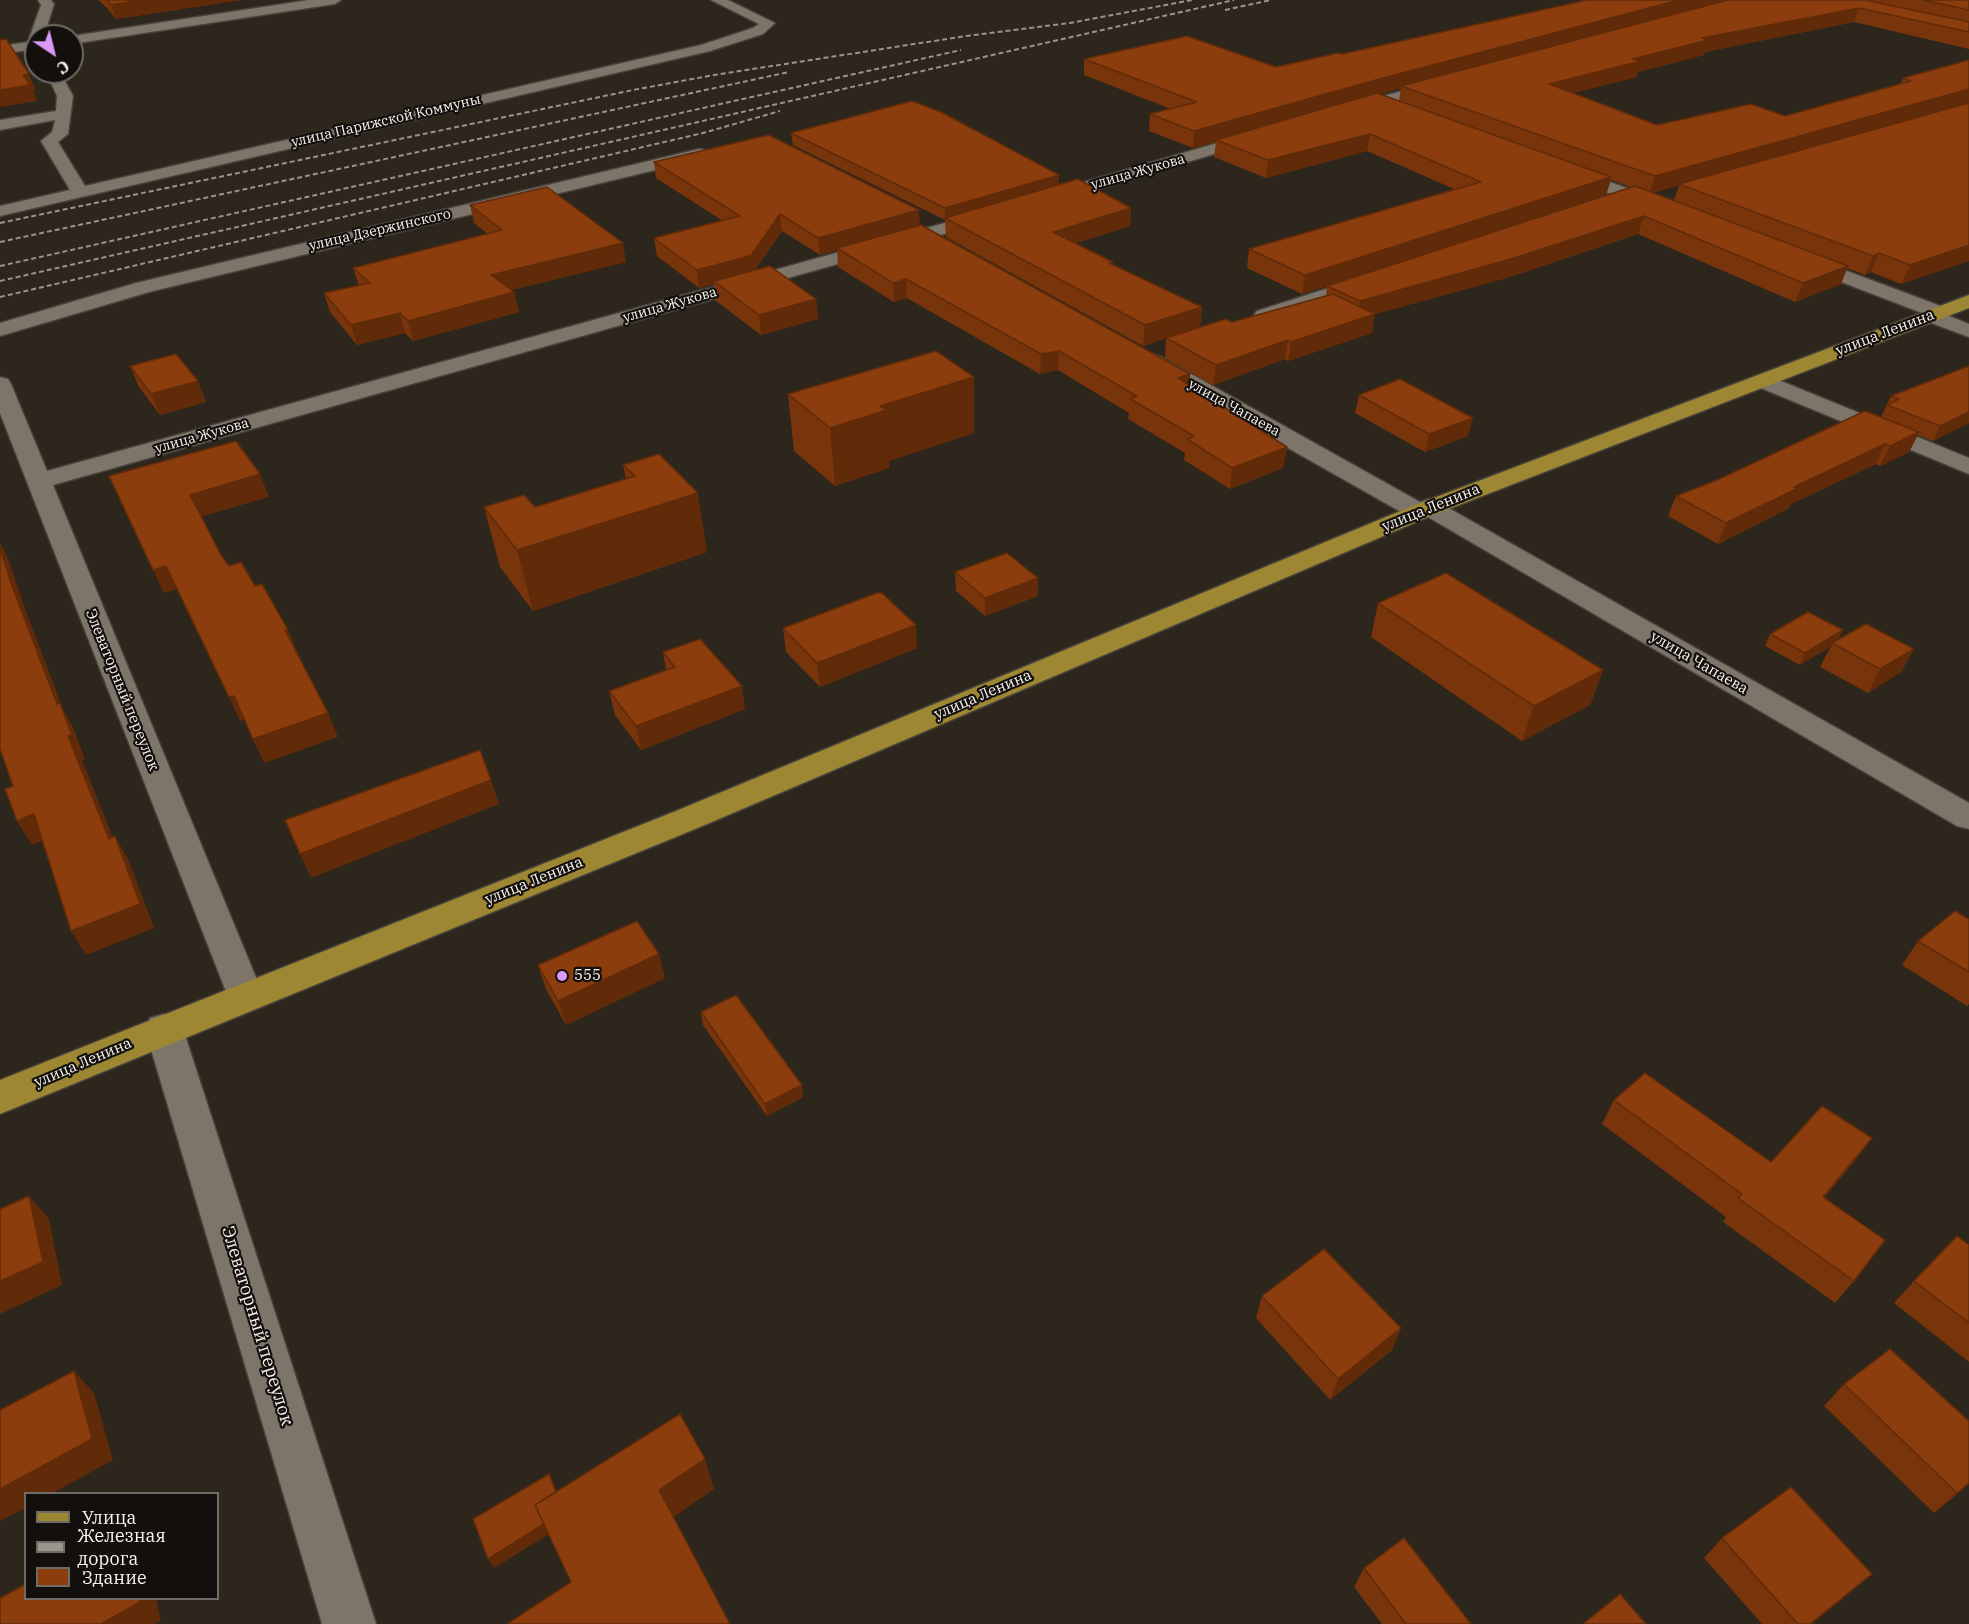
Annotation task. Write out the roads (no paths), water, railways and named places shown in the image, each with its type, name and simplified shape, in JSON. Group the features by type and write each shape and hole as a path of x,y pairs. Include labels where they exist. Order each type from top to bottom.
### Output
{"main road":[{"name":"улица Ленина","path":"0,1097 699,814 1424,510 1969,301"}],"street":[{"path":"42,24 48,4 44,0"},
{"path":"84,38 335,0"},
{"name":"улица Парижской Коммуны","path":"0,211 705,48 758,32 768,23 717,0"},
{"path":"0,50 24,45"},
{"path":"1330,116 1455,80"},
{"path":"58,84 65,96 64,114 60,134 49,141 80,192"},
{"path":"1375,102 1409,114"},
{"path":"0,125 64,114"},
{"name":"улица Жукова","path":"1023,205 1273,132"},
{"name":"улица Дзержинского","path":"0,330 143,287 717,149"},
{"path":"1553,167 1680,214"},
{"path":"1596,206 1670,195"},
{"name":"улица Жукова","path":"39,481 930,227 1000,212"},
{"path":"930,227 954,250"},
{"path":"1788,255 1935,314 1969,331"},
{"path":"1243,322 1391,273"},
{"name":"улица Чапаева","path":"1163,348 1135,353 1424,510 1969,818"},
{"path":"1764,381 1969,466"},
{"name":"Элеваторный переулок","path":"0,384 244,997"},
{"name":"Элеваторный переулок","path":"164,1029 349,1624"}],"railway":[{"path":"0,223 633,90 714,75 966,36 1070,23 1192,0"},
{"path":"0,281 1234,0"},
{"path":"1225,10 1271,0"},
{"path":"0,266 961,50"},
{"path":"0,242 789,72"},
{"path":"0,297 703,133 780,111"}],"place":[{"name":"555","path":"562,976"}]}
